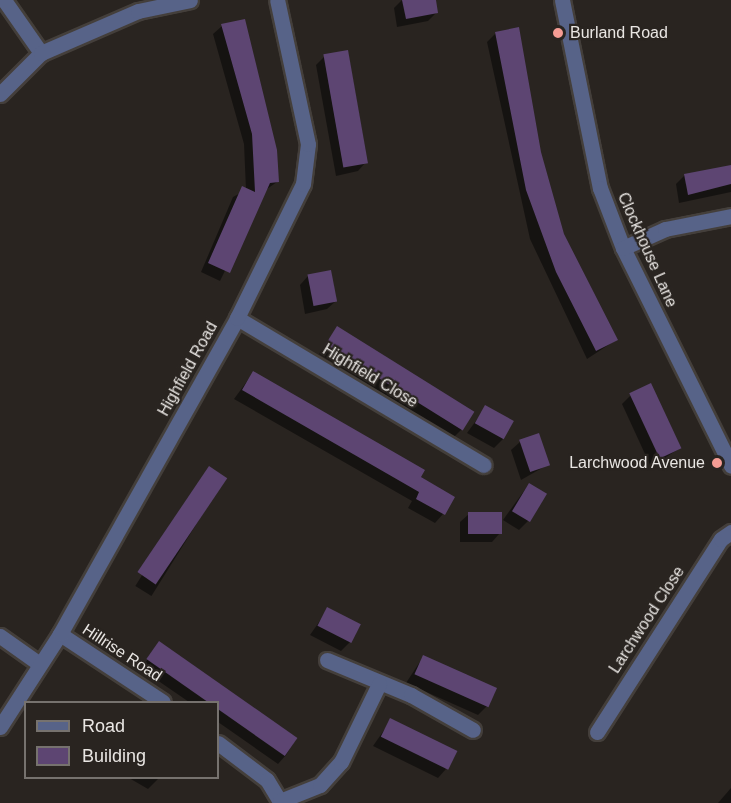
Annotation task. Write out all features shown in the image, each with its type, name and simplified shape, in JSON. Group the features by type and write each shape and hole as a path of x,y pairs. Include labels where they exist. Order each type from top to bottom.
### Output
{"street":[{"path":"4,0 41,53"},
{"path":"0,93 41,53 138,11 190,0"},
{"name":"Highfield Road","path":"0,727 38,663 60,634 237,318 303,184 309,144 277,0"},
{"name":"Clockhouse Lane","path":"562,0 592,161 623,248 731,466"},
{"path":"623,248 665,229 731,216"},
{"name":"Highfield Close","path":"237,318 484,465"},
{"name":"Larchwood Close","path":"597,732 721,539 731,532"},
{"name":"Hillrise Road","path":"60,634 161,701"},
{"path":"0,636 38,663"},
{"path":"327,660 473,730"},
{"path":"219,744 267,780 281,802 320,785 340,762 380,684"}],"building":[{"path":"402,0 436,0 438,13 406,19"},
{"path":"245,19 277,150 279,182 270,183 230,273 208,263 242,186 255,192 252,134 221,24"},
{"path":"519,27 541,152 564,234 618,340 596,351 556,272 526,190 495,32"},
{"path":"348,50 368,163 343,168 323,54"},
{"path":"731,165 731,184 688,195 684,174"},
{"path":"331,270 337,301 314,306 307,275"},
{"path":"337,326 474,412 463,431 325,345"},
{"path":"253,371 425,470 421,477 455,497 445,515 416,499 419,492 242,390"},
{"path":"651,383 681,448 660,458 629,393"},
{"path":"485,405 514,421 504,439 475,423"},
{"path":"539,433 550,465 530,472 519,440"},
{"path":"209,466 227,478 156,584 137,572"},
{"path":"529,483 547,494 530,522 512,511"},
{"path":"468,512 502,512 502,534 468,534"},
{"path":"327,607 361,624 351,643 317,626"},
{"path":"159,641 297,738 285,756 219,710 219,701 206,701 146,659"},
{"path":"423,655 497,688 488,707 414,674"},
{"path":"390,718 457,751 448,770 381,737"}],"place":[{"name":"Burland Road","path":"558,33"},
{"name":"Larchwood Avenue","path":"717,463"}]}
